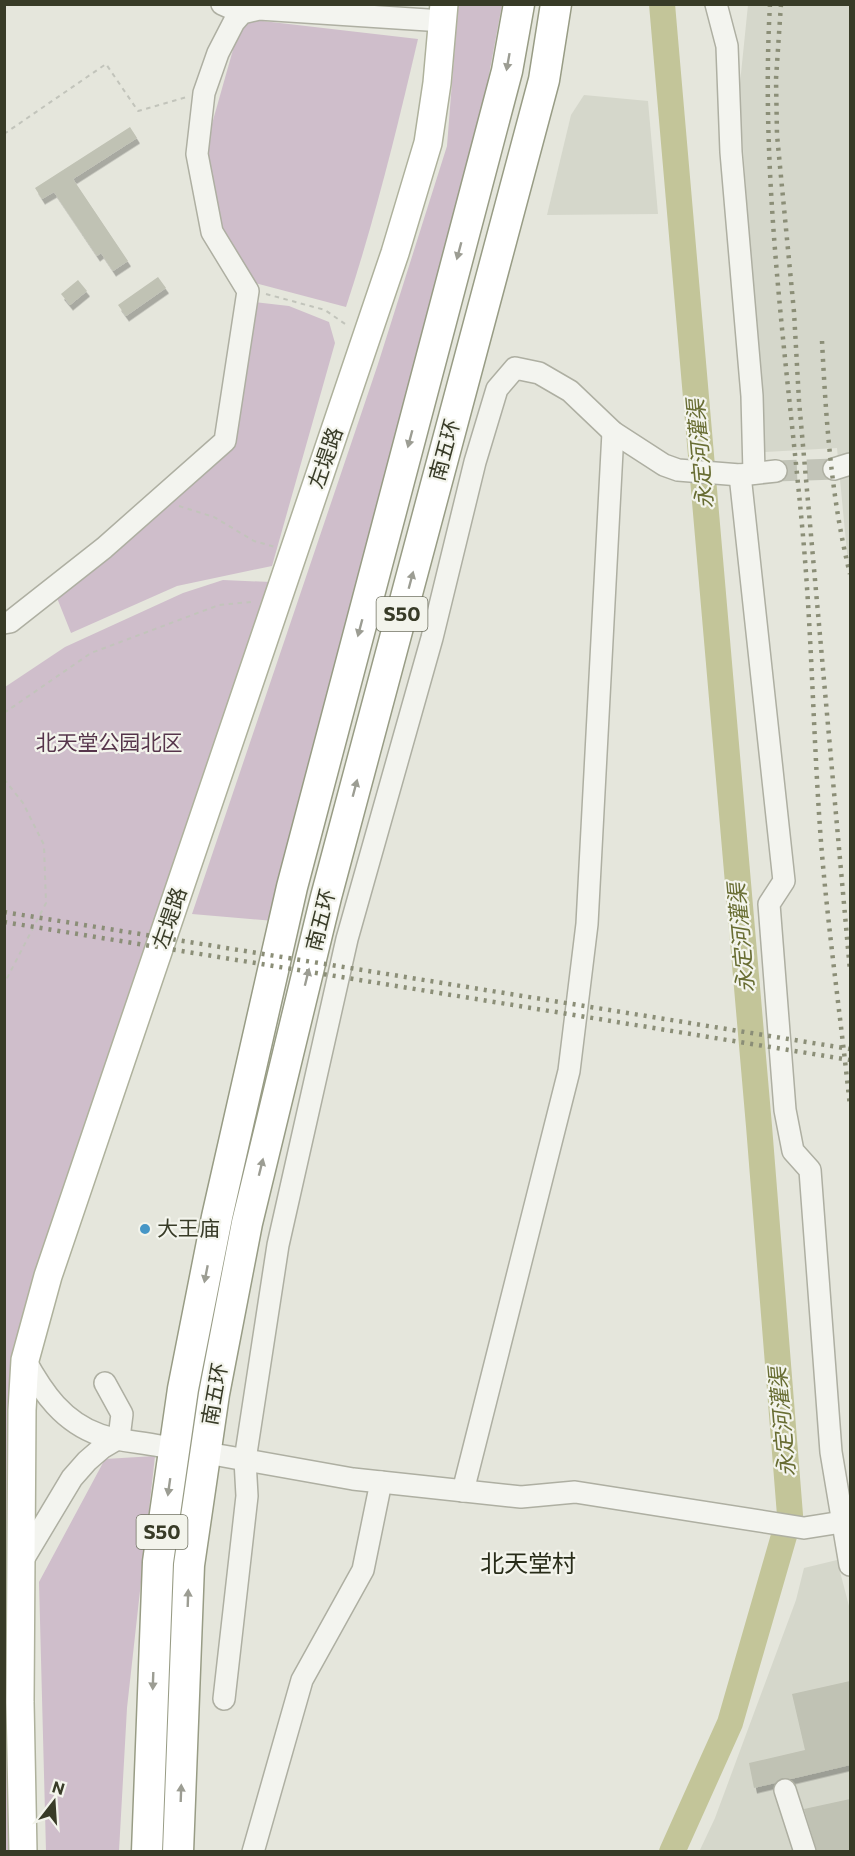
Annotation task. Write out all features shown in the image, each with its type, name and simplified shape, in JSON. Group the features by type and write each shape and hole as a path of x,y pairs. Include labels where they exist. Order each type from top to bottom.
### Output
{"highway":[{"name":"南五环","path":"147,1851 158,1562 183,1389 217,1217 292,887 507,71 519,4"},
{"name":"南五环","path":"178,1851 189,1565 214,1394 247,1224 326,897 544,80 556,4"}],"main road":[{"name":"左堤路","path":"23,1851 20,1702 22,1410 25,1360 48,1276 395,253 428,143 443,13"}],"street":[{"path":"222,4 243,13"},
{"path":"716,4 727,46 730,152 752,396 744,474 784,881 769,904 785,1110 793,1151 810,1170 831,1452 850,1565"},
{"path":"4,623 10,622 95,555 225,441 248,291 212,232 197,154 204,93 218,53 234,22 243,13 259,9 346,9 443,13"},
{"path":"224,1699 247,1496 245,1460 278,1245 347,939 432,638 476,462 497,389 515,368 538,373 570,391 613,432 664,465 678,470 744,474 776,471"},
{"path":"464,1491 569,1071 587,924 613,432"},
{"path":"25,1360 45,1394 69,1419 101,1436 160,1446"},
{"path":"105,1383 122,1414 119,1438"},
{"path":"21,1563 72,1478 102,1448 119,1438"},
{"path":"218,1455 353,1479 521,1497 575,1492 804,1528 842,1522"},
{"path":"253,1851 302,1680 363,1570 381,1482"},
{"path":"785,1790 805,1851"}],"path":[{"path":"4,134 106,64 138,111 204,93"},
{"path":"248,291 284,298 325,310 348,326"},
{"path":"159,499 214,517 254,541 284,549"},
{"path":"4,713 92,653 219,605 251,602"},
{"path":"4,779 23,803 44,845 46,903 4,984"}],"shaded area":[{"path":"748,5 850,5 850,584 837,448 765,452 739,93"},
{"path":"584,95 648,101 658,214 547,215 571,115"},
{"path":"837,1560 850,1610 850,1851 699,1852 715,1818 796,1600 804,1568"}],"green space":[{"path":"458,5 502,5 483,107 274,921 192,914 378,364 447,146"},
{"path":"246,19 418,39 367,241 346,307 255,283 217,223 204,152 240,25"},
{"path":"253,302 289,306 329,322 335,343 272,566 177,586 71,633 57,598 235,440"},
{"name":"北天堂公园北区","path":"223,580 271,582 141,977 13,1348 9,1570 12,1851 5,1851 5,687 65,647 183,593"},
{"path":"155,1456 127,1708 119,1851 46,1851 39,1582 105,1459"}],"building":[{"path":"130,127 137,138 73,179 128,261 113,271 101,253 97,256 54,192 42,199 35,188"},
{"path":"158,277 166,288 126,316 118,305"},
{"path":"78,280 87,291 70,305 61,294"},
{"path":"850,1681 850,1765 791,1779 782,1778 775,1783 754,1788 749,1763 805,1750 792,1694"},
{"path":"850,1799 850,1851 817,1851 804,1809"}],"waterway":[{"name":"永定河灌渠","path":"662,4 759,1126 790,1515 730,1723 672,1852"}],"tunnel":[{"path":"776,471 834,469"}],"railway":[{"path":"770,4 769,135 776,265 805,564 821,842 850,1107"},
{"path":"781,4 776,79 777,135 850,971"},
{"path":"822,341 834,487 850,574"},
{"path":"4,912 850,1049"},
{"path":"4,922 850,1060"}],"place":[{"name":"大王庙","path":"145,1229"}],"district":[{"name":"北天堂村","path":"528,1564"}]}
